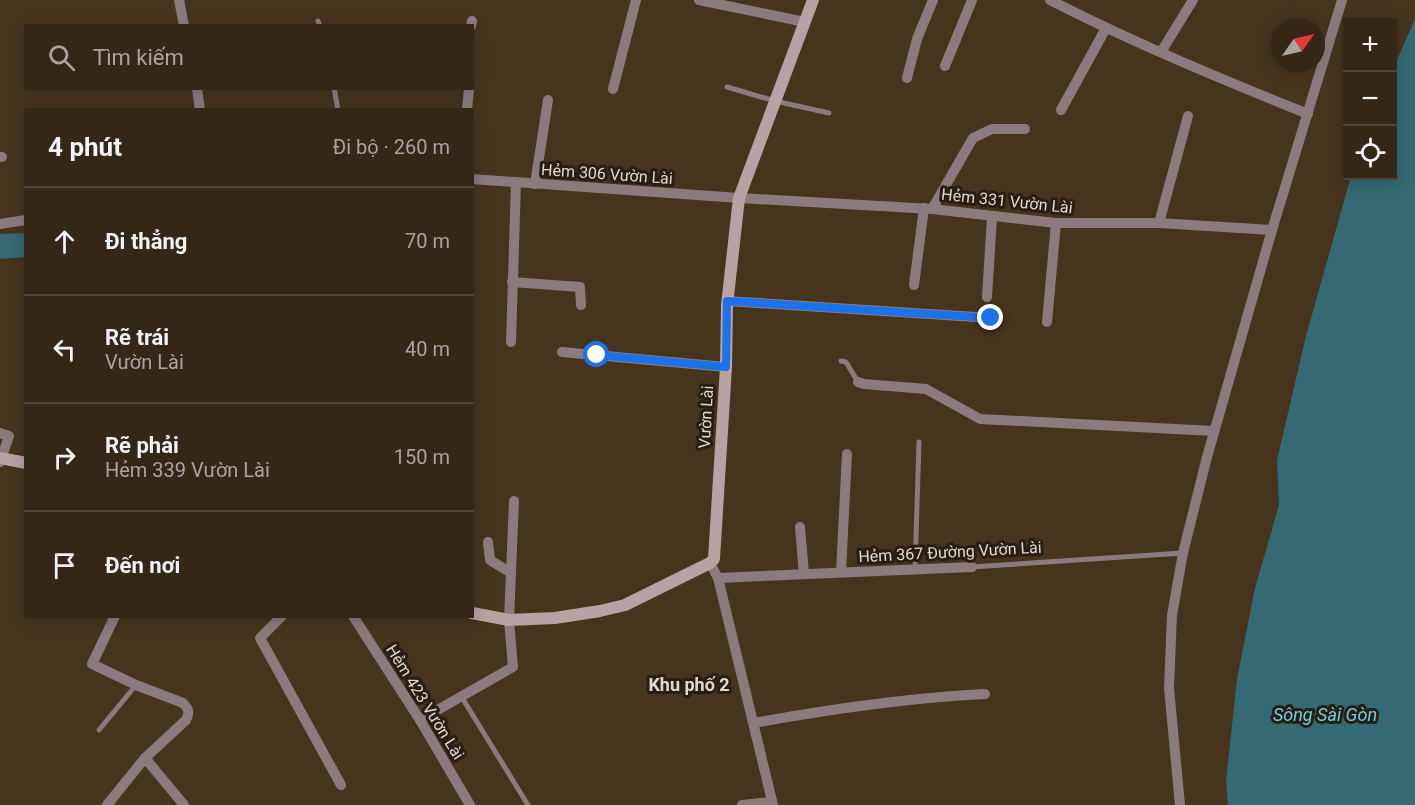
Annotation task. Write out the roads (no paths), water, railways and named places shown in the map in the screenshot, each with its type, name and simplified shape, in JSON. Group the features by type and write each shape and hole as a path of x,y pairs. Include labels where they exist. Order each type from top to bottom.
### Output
{"main road":[{"name":"Vườn Lài","path":"710,563 714,559 726,367 727,301 739,198 813,0"},
{"path":"0,460 24,462"},
{"path":"474,613 509,620 555,618 625,605 710,563"}],"street":[{"path":"179,0 184,24"},
{"path":"613,89 636,0"},
{"path":"699,0 805,22"},
{"path":"908,78 917,39 933,0"},
{"path":"945,66 972,0"},
{"path":"1050,0 1106,28 1308,114"},
{"path":"1161,52 1193,0"},
{"path":"1180,805 1169,688 1172,615 1183,554 1214,431 1342,0"},
{"path":"1061,110 1106,28"},
{"path":"197,90 200,108"},
{"path":"467,108 469,90"},
{"path":"535,184 548,100"},
{"path":"1159,223 1188,116"},
{"path":"914,285 928,208 973,138 992,129 1025,129"},
{"name":"Hẻm 306 Vườn Lài","path":"474,179 739,198"},
{"path":"511,342 516,182"},
{"name":"Hẻm 331 Vườn Lài","path":"739,198 928,208 1056,223 1159,223 1272,230"},
{"path":"987,297 992,217"},
{"path":"0,224 24,220"},
{"path":"1047,322 1056,223"},
{"path":"513,282 580,287 580,305"},
{"path":"727,301 991,318"},
{"path":"562,352 726,367"},
{"path":"858,382 926,388 980,419 1214,431"},
{"path":"0,433 9,436 0,460"},
{"path":"841,572 847,454"},
{"path":"420,720 513,667 509,620 514,501"},
{"path":"800,527 804,574"},
{"path":"488,542 490,560 511,573"},
{"path":"710,563 718,578 754,723 769,803 742,805"},
{"name":"Hẻm 367 Đường Vườn Lài","path":"718,578 972,567"},
{"path":"107,805 145,758 186,720 189,711 183,704 92,664 114,618"},
{"path":"280,618 260,638 341,785"},
{"name":"Hẻm 423 Vườn Lài","path":"354,618 420,720 470,805"},
{"path":"754,723 944,696 985,694"},
{"path":"145,758 184,805"}],"lane":[{"path":"727,87 829,113"},
{"path":"334,90 338,108"},
{"path":"841,361 846,362 858,382"},
{"path":"915,571 919,442"},
{"name":"Hẻm 367 Đường Vườn Lài","path":"972,567 1183,554"},
{"path":"99,730 136,685"},
{"path":"461,696 528,805"}],"water":[{"name":"Sông Sài Gòn","path":"1415,19 1415,805 1228,805 1226,781 1237,679 1255,588 1279,505 1277,460 1306,336 1350,180 1397,180 1397,60"},
{"path":"24,233 24,257 0,259 0,234"}],"district":[{"name":"Khu phố 2","path":"689,684"}]}
